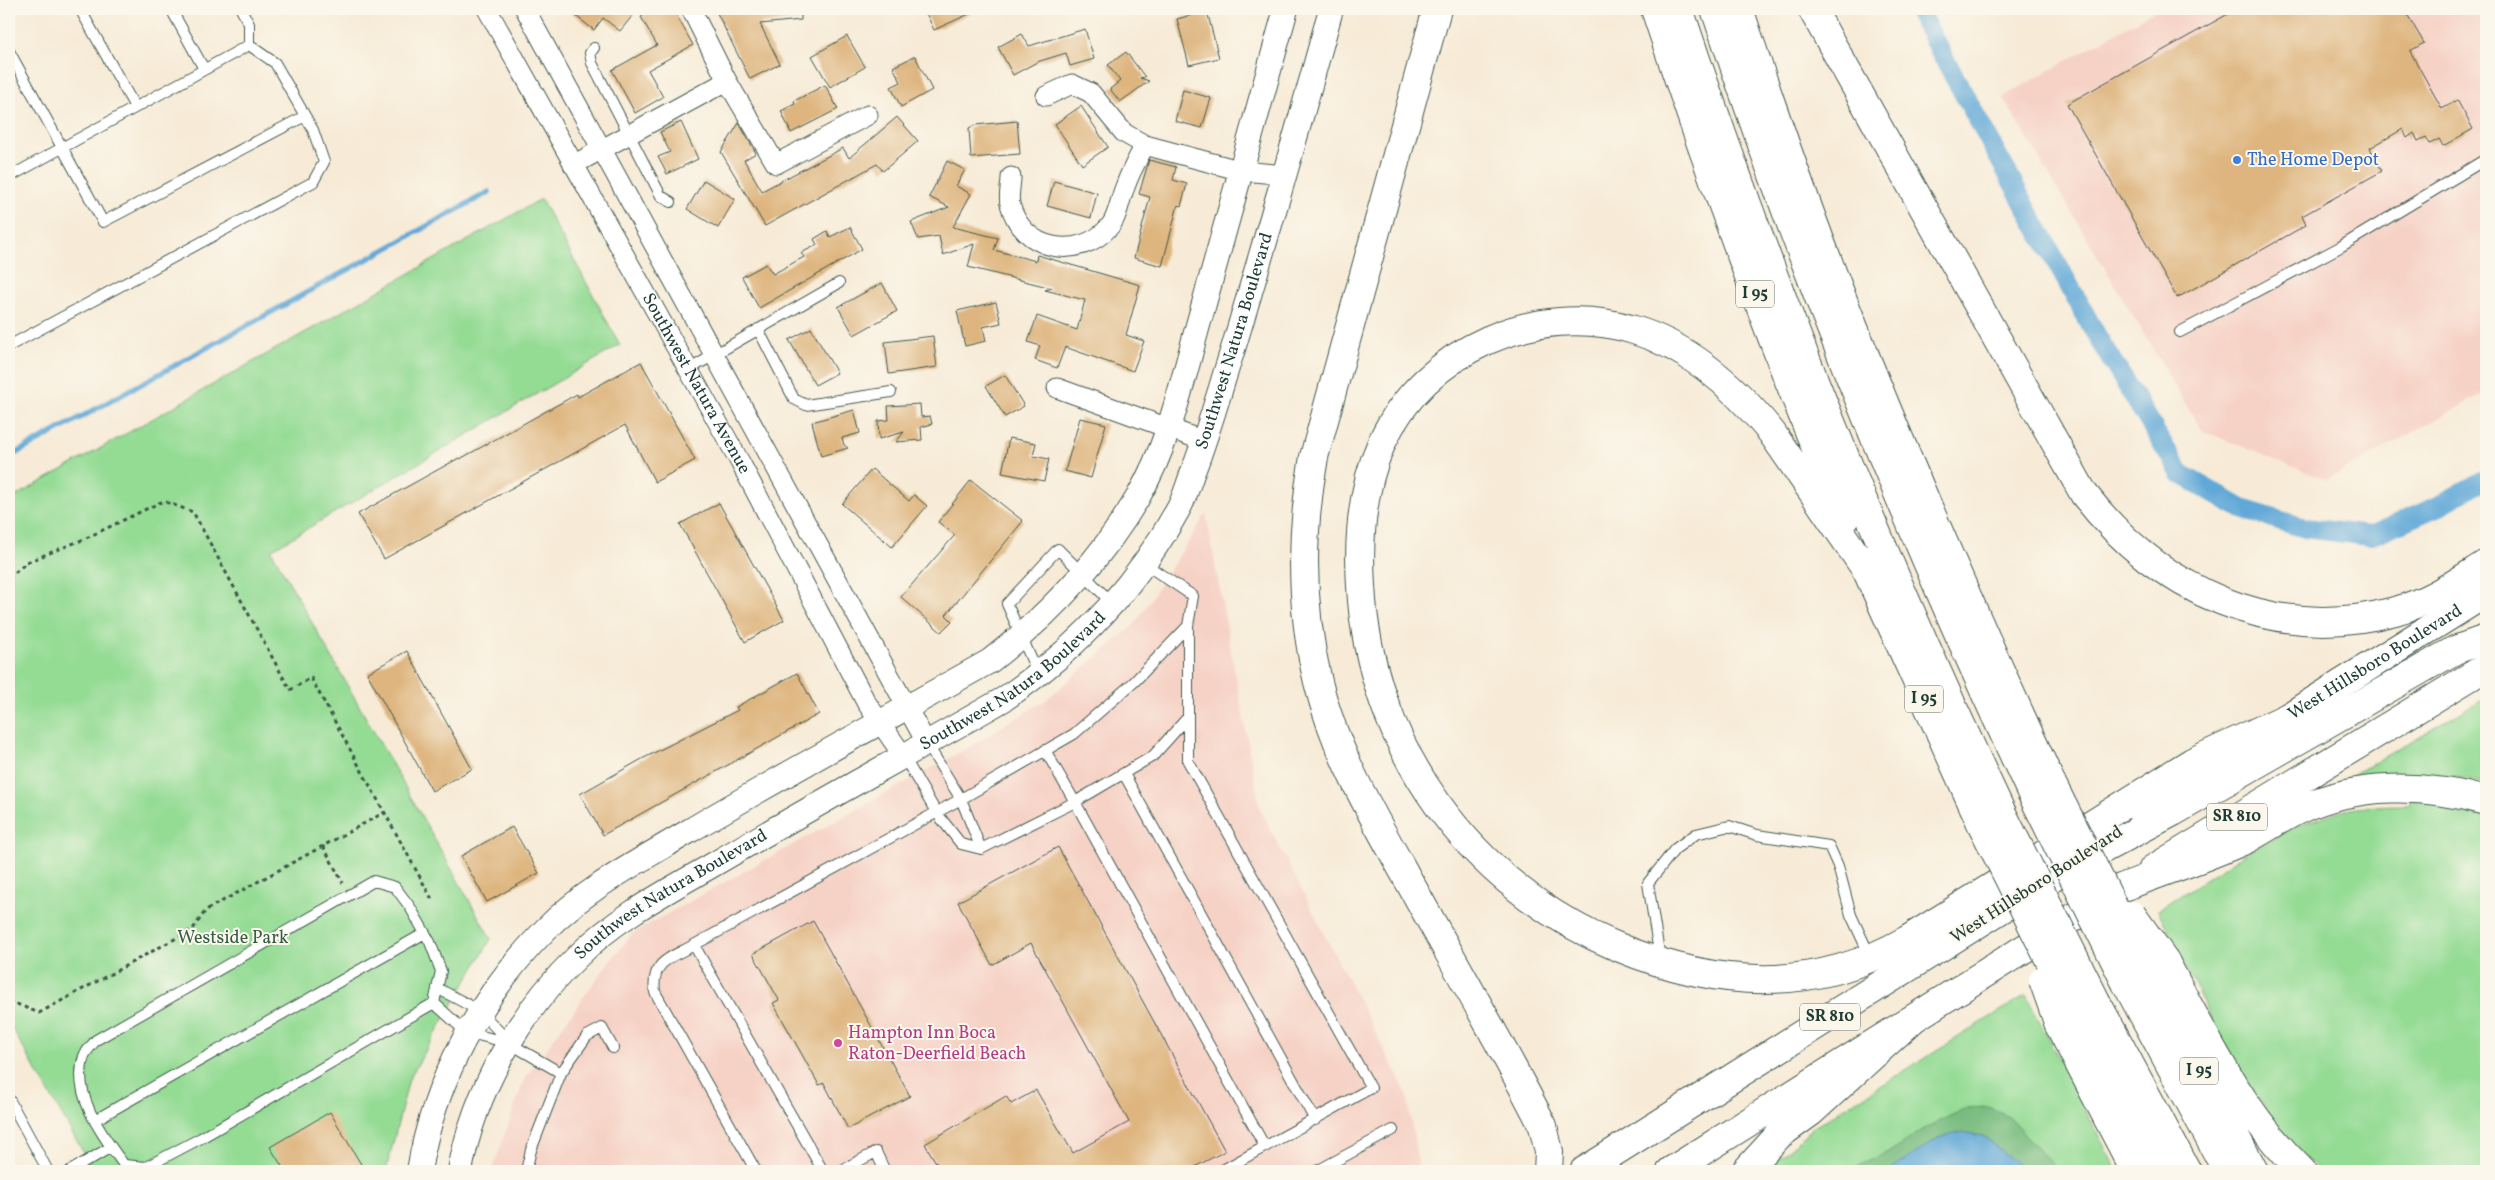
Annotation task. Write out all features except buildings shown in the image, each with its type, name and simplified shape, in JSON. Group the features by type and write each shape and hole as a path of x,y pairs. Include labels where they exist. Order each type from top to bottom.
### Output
{"main road":[{"path":"1437,9 1314,457 1304,517 1305,610 1321,692 1348,766 1385,839 1543,1126 1549,1152 1548,1171"},
{"name":"I 95","path":"1655,9 1735,240 1795,398 1869,574 1991,817 2013,889 2078,1014"},
{"path":"1679,9 1768,264 1821,399 1917,627 1991,817 2078,1014 2135,1171"},
{"path":"1715,9 1778,191 1852,385 1926,562 2041,787 2145,972 2227,1171"},
{"name":"I 95","path":"1739,9 1809,209 1884,401 1974,615 2041,787 2254,1171"},
{"path":"1812,9 2084,494 2113,528 2146,557 2182,582 2240,607 2278,617 2322,620 2358,618 2397,610 2430,597 2486,564"},
{"path":"1869,574 1785,450 1759,416 1724,382 1690,356 1671,345 1634,330 1593,321 1572,321 1526,327 1494,337 1460,354 1430,377 1404,406 1383,440 1372,470 1362,513 1361,593 1364,622 1375,676 1394,728 1406,753 1444,814 1474,850 1511,884 1543,908 1612,945 1660,963 1729,977 1778,980 1826,974 1872,959 1907,940 2192,762 2288,718"},
{"name":"West Hillsboro Boulevard","path":"1584,1171 2288,718 2486,593"},
{"path":"2078,853 2173,812 2455,650 2486,639"},
{"name":"SR 810","path":"1671,1171 2121,888 2486,667"},
{"path":"2121,888 2245,840 2297,810 2334,797 2372,790 2425,789 2456,793 2486,801"},
{"path":"2145,972 2273,1142 2302,1171"},
{"path":"2078,1014 2161,1171"},
{"path":"2078,1014 2187,1171"},
{"path":"1746,1171 1779,1135 1810,1112 1912,1020"}],"street":[{"name":"Southwest Natura Avenue","path":"487,9 688,370 866,702 904,757"},
{"name":"Southwest Natura Avenue","path":"525,9 716,354 927,744"},
{"path":"691,9 727,81 776,164 868,115"},
{"name":"Southwest Natura Boulevard","path":"418,1171 432,1116 453,1059 466,1032 480,1011 534,943 571,907 617,874 738,802 990,661 1022,636 1056,604 1083,574 1139,496 1169,430 1286,9"},
{"name":"Southwest Natura Boulevard","path":"460,1171 478,1107 490,1078 509,1043 552,982 579,955 625,917 785,822 927,744 1039,676 1078,641 1113,604 1145,564 1181,504 1204,441 1286,175 1331,9"},
{"path":"573,165 727,81"},
{"path":"1046,96 1072,84 1091,93 1124,133 1145,145 1242,170 1286,175"},
{"path":"1011,177 1010,202 1016,219 1034,239 1056,248 1079,247 1100,236 1111,224 1126,185 1145,145"},
{"path":"1057,388 1169,430 1204,441"},
{"path":"819,614 849,599"}],"lane":[{"path":"80,9 135,107"},
{"path":"171,9 204,69"},
{"path":"241,9 249,24 249,45"},
{"path":"9,177 249,45"},
{"path":"9,346 313,182 324,162 313,130 275,63 249,45"},
{"path":"594,48 590,53 592,63 661,196 671,202"},
{"path":"9,51 103,222 305,116"},
{"path":"2180,332 2340,248 2486,159"},
{"path":"688,370 839,283"},
{"path":"758,330 794,399 806,405 892,392"},
{"path":"1039,676 1007,604 1058,549 1113,604"},
{"path":"1145,564 1193,596 1188,626 1188,761 1371,1088 1220,1171"},
{"path":"756,1171 655,992 653,979 660,963 961,799 1074,734 1100,713 1161,655 1188,626"},
{"path":"904,757 936,812 961,844 981,849 1075,802 1153,756 1188,717"},
{"path":"927,744 961,799 981,849"},
{"path":"1045,750 1265,1147"},
{"path":"1124,774 1315,1120"},
{"path":"1660,963 1658,932 1648,883 1675,849 1696,834 1729,826 1757,835 1829,846 1838,866 1851,915 1872,959"},
{"path":"374,881 395,887 425,933 441,971 434,1003 202,1138 146,1167 124,1165 111,1147 86,1102 81,1078 85,1055 96,1040 374,881"},
{"path":"95,1120 425,933"},
{"path":"694,945 823,1171"},
{"path":"437,988 480,1011 509,1043"},
{"path":"434,1003 466,1032 509,1043 561,1072"},
{"path":"526,1171 531,1150 561,1072 587,1036 602,1028 613,1048"},
{"path":"9,1099 48,1171"},
{"path":"1317,1171 1393,1130"},
{"path":"70,1171 111,1147"},
{"path":"840,1171 876,1152 885,1171"}],"path":[{"path":"9,578 26,562 82,540 163,501 193,512 290,690 311,678 434,901"},
{"path":"9,1000 39,1013 193,929 206,910 385,812"},
{"path":"323,846 349,895"}],"shaded area":[{"path":"2158,9 2486,9 2486,392 2326,480 2201,430 2003,97"},
{"path":"1206,514 1260,809 1407,1094 1418,1163 1416,1171 492,1171 524,1080 606,966 633,933 964,750 1046,700 1134,625"}],"green space":[{"name":"Westside Park","path":"541,199 620,345 271,550 491,939 409,1079 386,1171 94,1171 9,1023 9,500"},
{"path":"2486,698 2486,784 2457,776 2434,782 2340,785 2344,780"},
{"path":"2411,798 2486,811 2486,1171 2320,1171 2294,1145 2248,1083 2227,1049 2158,910 2244,854 2290,830 2313,820 2346,810 2373,806 2409,805"},
{"path":"2026,995 2117,1171 2020,1171 2016,1163 1983,1136 1938,1138 1890,1171 1765,1171 1814,1127"},
{"path":"1989,1107 2009,1117 2057,1171 2020,1171 2016,1163 1983,1136 1938,1138 1890,1171 1824,1171 1851,1170 1898,1147 1927,1127 1967,1108"}],"water":[{"path":"1963,1132 1983,1136 2016,1163 2020,1171 1890,1171 1938,1138"}],"waterway":[{"path":"1917,9 2098,338 2181,474 2242,509 2305,528 2370,536 2436,507 2486,479"},
{"path":"9,457 489,192"}],"place":[{"name":"The Home Depot","path":"2237,160"},
{"name":"Hampton Inn Boca Raton-Deerfield Beach","path":"838,1043"}]}
